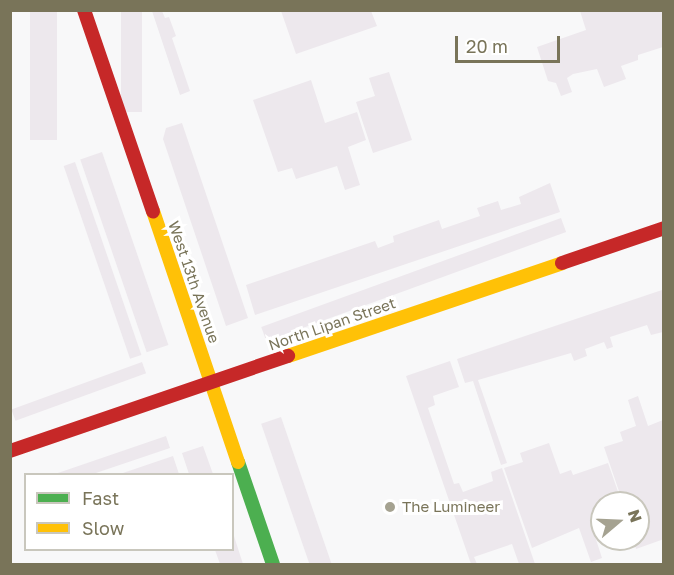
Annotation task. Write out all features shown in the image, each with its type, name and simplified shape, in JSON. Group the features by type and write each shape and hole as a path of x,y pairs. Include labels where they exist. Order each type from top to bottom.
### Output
{"street":[{"name":"West 13th Avenue","path":"84,10 273,564"},
{"name":"North Lipan Street","path":"10,452 663,228"}],"shaded area":[{"path":"30,11 57,11 57,140 30,140"},
{"path":"121,11 142,11 142,112 121,112"},
{"path":"152,11 162,11 165,18 169,17 176,36 172,38 190,91 180,95"},
{"path":"281,11 371,11 377,26 296,54"},
{"path":"580,11 663,11 663,47 638,55 638,60 621,66 626,79 604,87 597,69 573,74 567,78 572,92 561,96 556,83 548,81 537,47 586,30"},
{"path":"389,72 412,140 373,153 356,102 375,96 369,78"},
{"path":"311,80 325,123 357,112 366,140 348,147 360,185 345,190 337,166 296,179 292,168 278,172 253,100"},
{"path":"182,123 248,318 226,326 163,139 166,128"},
{"path":"102,152 168,345 147,352 80,159"},
{"path":"75,162 141,355 130,359 64,166"},
{"path":"550,183 560,212 255,315 246,285 375,241 378,248 394,242 393,236 439,220 442,229 480,216 477,208 498,201 501,210 521,204 519,197"},
{"path":"561,218 566,232 266,341 261,327"},
{"path":"662,290 663,332 651,335 647,325 610,337 613,347 607,349 604,342 585,349 587,356 574,361 571,353 478,380 507,463 501,465 473,381 465,383 457,359"},
{"path":"450,361 459,387 433,396 435,405 428,408 454,484 459,483 463,492 493,481 491,472 502,468 535,564 519,564 512,544 474,557 477,564 471,564 406,376"},
{"path":"142,362 146,373 15,421 11,410"},
{"path":"638,396 648,426 663,420 664,539 650,544 650,491 619,491 604,447 623,441 620,432 636,426 628,400"},
{"path":"281,417 332,564 309,564 261,424"},
{"path":"166,436 170,448 96,473 58,473"},
{"path":"549,443 560,474 571,470 573,475 608,463 618,491 590,491 590,551 600,551 602,558 591,562 579,528 532,548 504,468 523,462 520,453"},
{"path":"203,446 213,473 189,473 182,453"},
{"path":"173,456 179,473 123,473"},
{"path":"234,536 243,564 220,564 215,551 234,551"}],"traffic: fast":[{"path":"238,462 273,564"}],"traffic: slow":[{"path":"153,211 238,462"},
{"path":"288,356 562,263"}],"traffic: jam":[{"path":"84,10 153,211"},
{"path":"562,263 664,228"},
{"path":"10,451 288,356"}],"place":[{"name":"The Lumineer","path":"390,507"}]}
